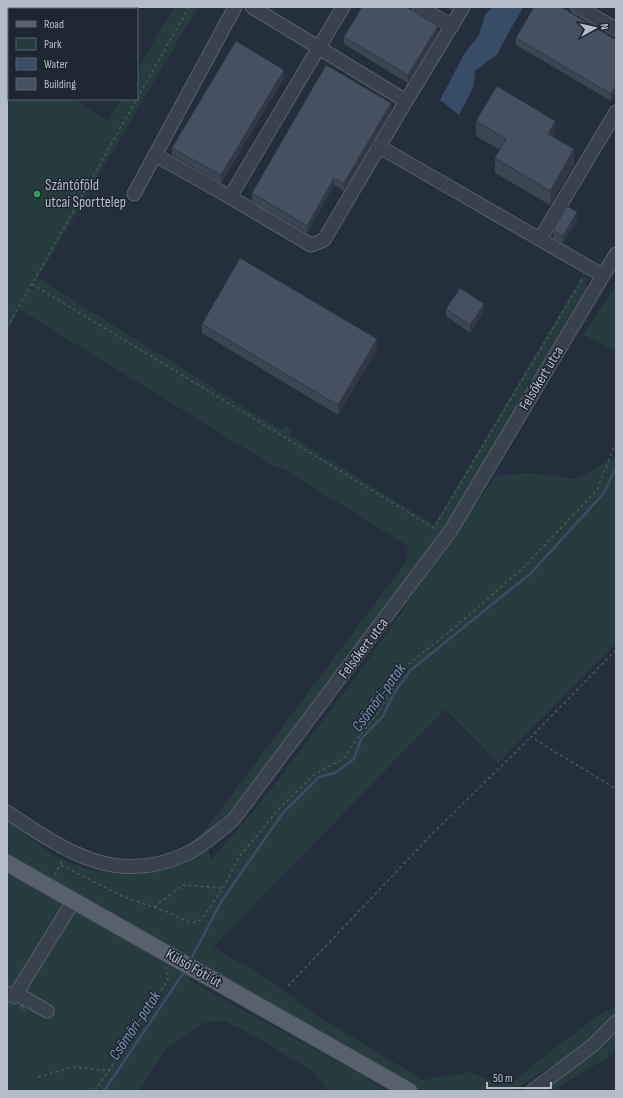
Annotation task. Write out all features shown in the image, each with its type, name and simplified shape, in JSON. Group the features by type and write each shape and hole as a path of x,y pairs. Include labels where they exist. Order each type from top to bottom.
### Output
{"main road":[{"name":"Külső Fóti út","path":"7,863 74,900 170,961 197,970 409,1091"},
{"name":"Külső Fóti út","path":"379,1075 398,1091"}],"street":[{"path":"134,194 235,7"},
{"path":"252,7 406,101"},
{"path":"230,198 343,7"},
{"path":"420,7 452,26"},
{"path":"155,154 311,245 318,243 324,240 378,146 463,7"},
{"path":"578,7 616,29"},
{"path":"540,239 616,112"},
{"path":"378,146 602,275"},
{"name":"Felsőkert utca","path":"7,812 67,850 104,865 123,868 144,867 186,854 204,844 233,820 451,530 602,275 616,254"},
{"path":"48,1011 12,993 74,900"},
{"path":"524,1091 536,1087 592,1046 616,1022"}],"path":[{"path":"138,97 189,7"},
{"path":"7,328 136,100"},
{"path":"32,284 434,528 589,268"},
{"path":"61,865 122,896 154,907 188,922 196,922 202,919 223,888 239,857 279,809 315,774 344,758 378,713 406,666 448,633 522,569 597,490 616,442"},
{"path":"288,986 433,833 616,650"},
{"path":"531,736 616,789"},
{"path":"49,886 61,865 67,850"},
{"path":"154,907 183,886 223,888"},
{"path":"95,1091 110,1071 168,979 170,961"},
{"path":"38,1077 73,1067 110,1071"}],"green space":[{"path":"174,7 198,7 38,278 281,430 285,425 292,430 290,435 434,525 583,274 587,280 586,289 528,386 513,419 444,530 226,816 197,841 405,563 408,546 287,471 270,464 19,309 7,330 7,56 8,100 76,100 108,121 120,100 138,100 138,69"},
{"path":"616,285 616,351 584,335"},
{"path":"616,456 616,643 498,763 445,709 213,947 271,981 316,1015 423,1080 471,1072 497,1084 514,1081 598,1016 616,1006 616,1017 595,1038 513,1091 415,1091 201,969 7,854 7,820 52,854 89,869 121,874 153,872 184,863 208,848 211,861 266,796 359,673 495,476 527,473 577,479"},
{"path":"7,874 147,950 186,973 192,982 369,1079 385,1091 328,1091 314,1072 246,1031 225,1021 204,1023 164,1051 139,1091 7,1091"},
{"path":"616,1030 616,1047 613,1054 559,1087 556,1091 534,1091"}],"water":[{"path":"492,7 523,7 497,54 475,71 473,88 459,115 440,100 464,54 479,35 485,15"}],"building":[{"path":"362,7 406,7 438,26 408,75 344,37"},
{"path":"534,7 561,7 616,40 616,85 611,94 516,38"},
{"path":"236,41 284,70 221,175 172,148"},
{"path":"326,65 391,103 344,183 334,178 307,226 252,193"},
{"path":"497,86 555,121 548,134 574,149 550,191 495,158 506,139 476,121"},
{"path":"567,206 577,212 563,236 553,230"},
{"path":"240,258 377,339 338,405 202,324"},
{"path":"460,288 484,304 470,325 446,309"},
{"path":"21,1002 26,1006 24,1009 19,1006"}],"waterway":[{"name":"Csömöri-patak","path":"190,961 221,902 282,814 319,777 335,773 354,759 361,739 383,716 394,693 411,670 531,573 603,494 616,468"},
{"name":"Csömöri-patak","path":"104,1091 184,972"}],"place":[{"name":"Szántóföld utcai Sporttelep","path":"37,194"}]}
